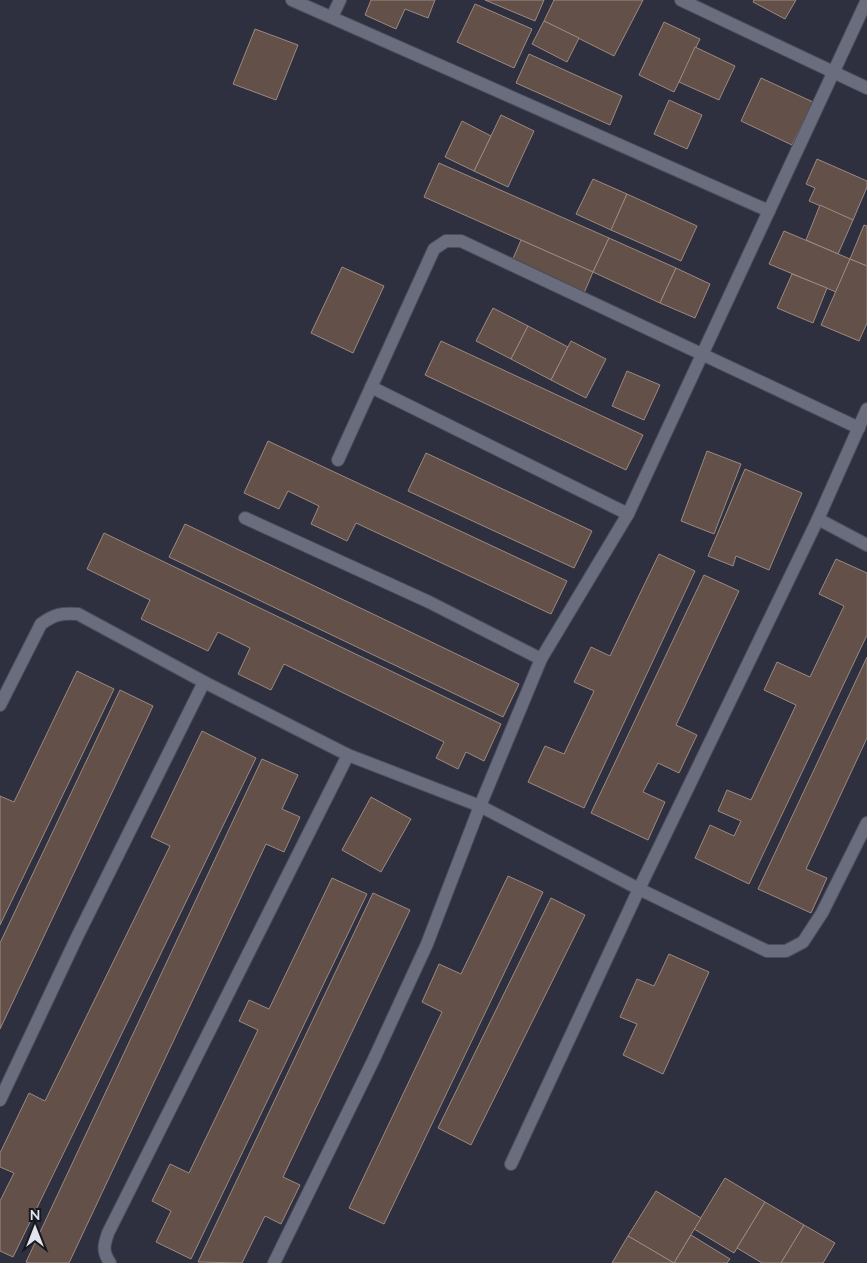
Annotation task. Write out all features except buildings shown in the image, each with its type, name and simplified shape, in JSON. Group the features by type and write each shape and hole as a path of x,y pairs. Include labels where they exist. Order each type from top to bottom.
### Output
{"street":[{"path":"292,0 768,211"},
{"path":"332,17 340,0"},
{"path":"681,0 867,88"},
{"path":"274,1263 374,1062 423,954 480,806 541,659 628,514 867,0"},
{"path":"338,460 434,249 446,241 461,241 858,428"},
{"path":"372,387 628,514"},
{"path":"511,1164 639,889 818,519 867,409"},
{"path":"245,518 429,602 541,659"},
{"path":"818,519 867,545"},
{"path":"0,705 41,624 51,616 64,613 78,614 204,682 348,755 480,806 639,889 767,951 786,951 803,942 822,913 867,823"},
{"path":"0,1100 76,937 204,682"},
{"path":"110,1263 106,1257 104,1247 108,1232 348,755"}]}
